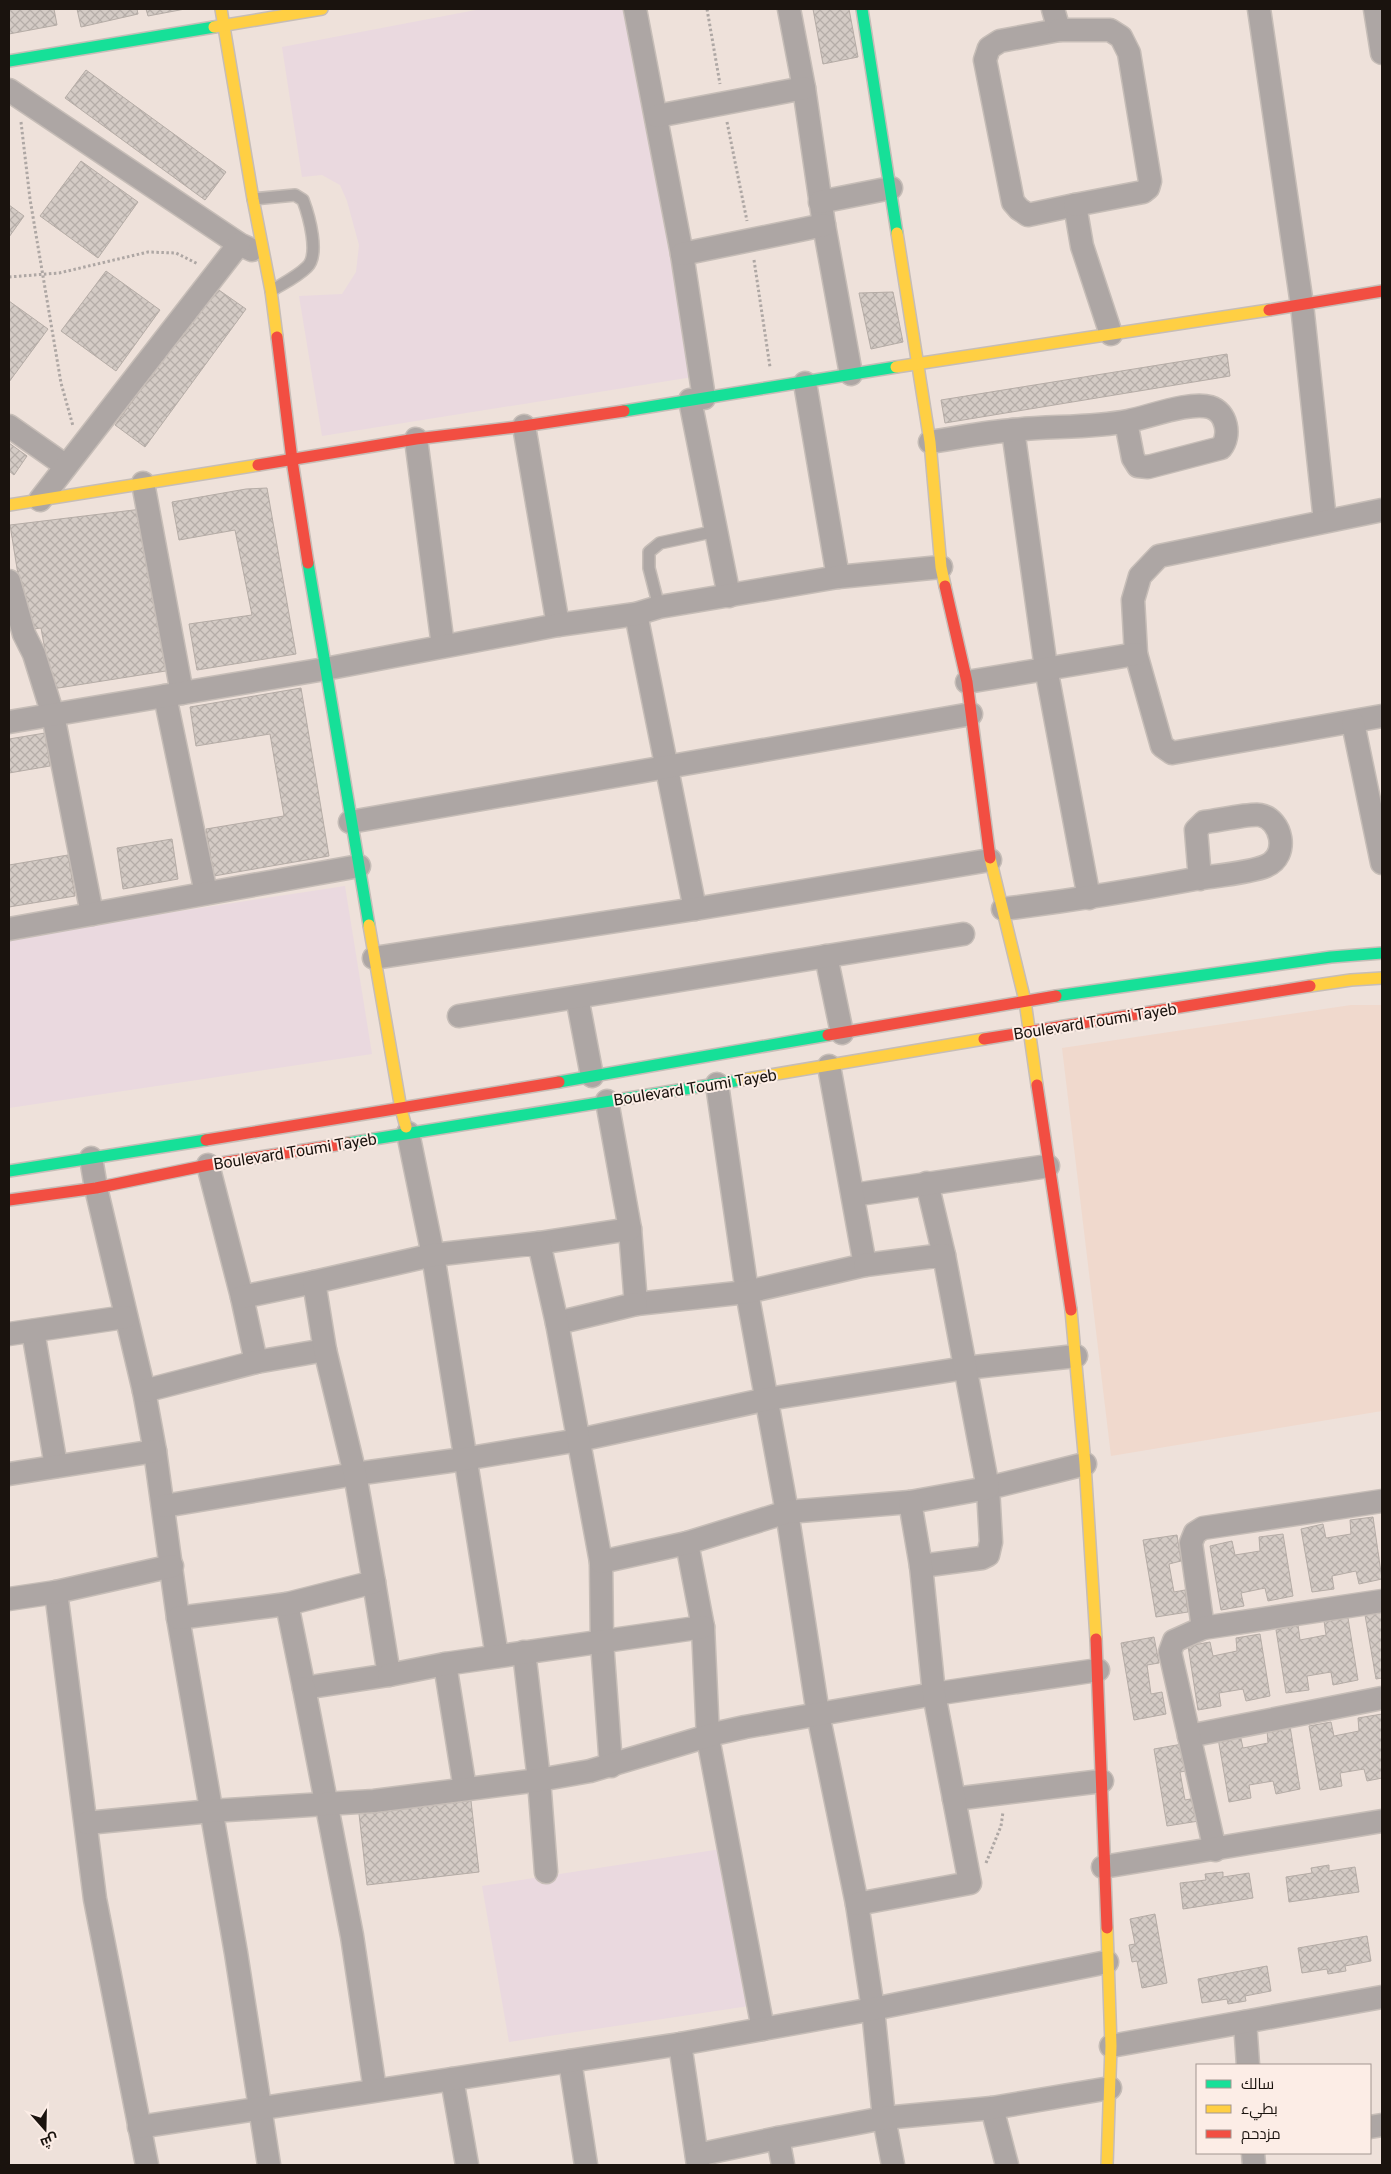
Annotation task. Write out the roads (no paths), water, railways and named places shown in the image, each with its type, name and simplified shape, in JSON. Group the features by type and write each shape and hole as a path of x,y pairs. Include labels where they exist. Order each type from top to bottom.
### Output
{"main road":[{"path":"221,9 253,199 271,292 292,460 350,822 401,1109 408,1133"},
{"path":"9,61 322,9"},
{"path":"862,9 919,364 930,442 941,568 967,682 990,860 1025,1000 1048,1166 1069,1289 1086,1464 1098,1670 1111,2046 1107,2165"},
{"path":"9,505 416,439 524,426 805,383 851,374 1382,291"},
{"name":"Boulevard Toumi Tayeb","path":"9,1171 401,1109 1025,1000 1331,957 1382,953"},
{"name":"Boulevard Toumi Tayeb","path":"9,1200 96,1188 208,1166 829,1066 1030,1031 1351,980 1382,978"}],"street":[{"path":"635,9 682,254 697,399 716,531 729,596"},
{"path":"789,9 804,88 820,202 851,374"},
{"path":"1053,9 1059,30"},
{"path":"1259,9 1302,305 1325,521"},
{"path":"1375,9 1382,53"},
{"path":"1059,30 1110,30 1121,38 1129,53 1150,180 1148,188 1142,192 1075,205 1028,214 1018,209 1013,202 984,60 989,48 1000,41 1059,30"},
{"path":"657,116 804,88"},
{"path":"14,93 239,244 264,256"},
{"path":"820,202 891,188"},
{"path":"1075,205 1082,246 1111,334"},
{"path":"682,254 824,225"},
{"path":"40,500 239,244"},
{"path":"805,383 838,577"},
{"path":"930,442 1013,430 1126,422"},
{"path":"9,426 73,458"},
{"path":"524,426 558,625"},
{"path":"1013,430 1046,668 1089,898"},
{"path":"416,439 443,646"},
{"path":"144,483 173,694 206,893"},
{"path":"1382,510 1159,556 1140,576 1133,600 1136,654 1162,746 1172,753 1382,716"},
{"path":"9,722 325,669 558,625 636,614 659,607 838,577 941,568"},
{"path":"9,581 24,634 34,654 53,715 92,914"},
{"path":"636,614 695,909"},
{"path":"967,682 1136,654"},
{"path":"350,822 971,714"},
{"path":"1353,722 1382,862"},
{"path":"374,958 695,909 990,860"},
{"path":"9,928 359,866"},
{"path":"1003,908 1089,898 1200,878"},
{"path":"458,1016 963,934"},
{"path":"826,956 842,1033"},
{"path":"577,997 592,1076"},
{"path":"829,1066 865,1265"},
{"path":"717,1084 747,1292 768,1399 818,1714 856,1904 873,2009 884,2118 893,2165"},
{"path":"607,1101 630,1230 636,1304"},
{"path":"408,1133 433,1255 464,1459 497,1656"},
{"path":"91,1158 125,1317 144,1391 155,1451 178,1618 269,2165"},
{"path":"208,1166 242,1297 256,1362"},
{"path":"853,1195 1048,1166"},
{"path":"922,1566 982,1558 988,1555 992,1542 988,1488 944,1255 927,1183"},
{"path":"242,1297 433,1255 630,1230"},
{"path":"539,1243 557,1323 601,1562 602,1642 611,1766"},
{"path":"557,1323 636,1304 747,1292 865,1265 944,1255"},
{"path":"314,1282 325,1350 356,1474 389,1675"},
{"path":"9,1334 125,1317"},
{"path":"32,1330 56,1466"},
{"path":"144,1391 256,1362 325,1350"},
{"path":"164,1506 579,1440 768,1399 965,1368 1076,1356"},
{"path":"9,1474 155,1451"},
{"path":"601,1562 687,1543 787,1512 910,1502 988,1488 1086,1464"},
{"path":"1203,1628 1191,1543 1195,1533 1202,1528 1382,1501"},
{"path":"856,1904 970,1883 934,1694 922,1566 910,1502"},
{"path":"687,1543 703,1627 708,1738 763,2029"},
{"path":"9,1599 56,1592 172,1566"},
{"path":"178,1618 287,1604 374,1582"},
{"path":"56,1592 96,1899 114,2001 147,2165"},
{"path":"1215,1850 1170,1652 1174,1641 1203,1628 1382,1601"},
{"path":"287,1604 352,1936 375,2090"},
{"path":"304,1688 389,1675 444,1664 703,1627"},
{"path":"524,1652 539,1780 546,1872"},
{"path":"444,1664 465,1789"},
{"path":"87,1823 211,1811 374,1801 539,1780 611,1766 746,1727 934,1694 1098,1670"},
{"path":"1189,1736 1382,1698"},
{"path":"954,1799 1102,1781"},
{"path":"1104,1867 1382,1822"},
{"path":"140,2127 680,2044 873,2009 1107,1962"},
{"path":"1111,2046 1382,1997"},
{"path":"1245,2022 1248,2064"},
{"path":"680,2044 697,2160 778,2138 884,2118 992,2108 1110,2088"},
{"path":"570,2061 586,2165"},
{"path":"452,2079 467,2165"},
{"path":"992,2108 1007,2165"},
{"path":"778,2138 783,2165"}],"lane":[{"path":"253,199 295,195 303,200 308,215 314,256 307,267 271,292"},
{"path":"659,607 649,568 649,552 660,543 716,531"}]}
